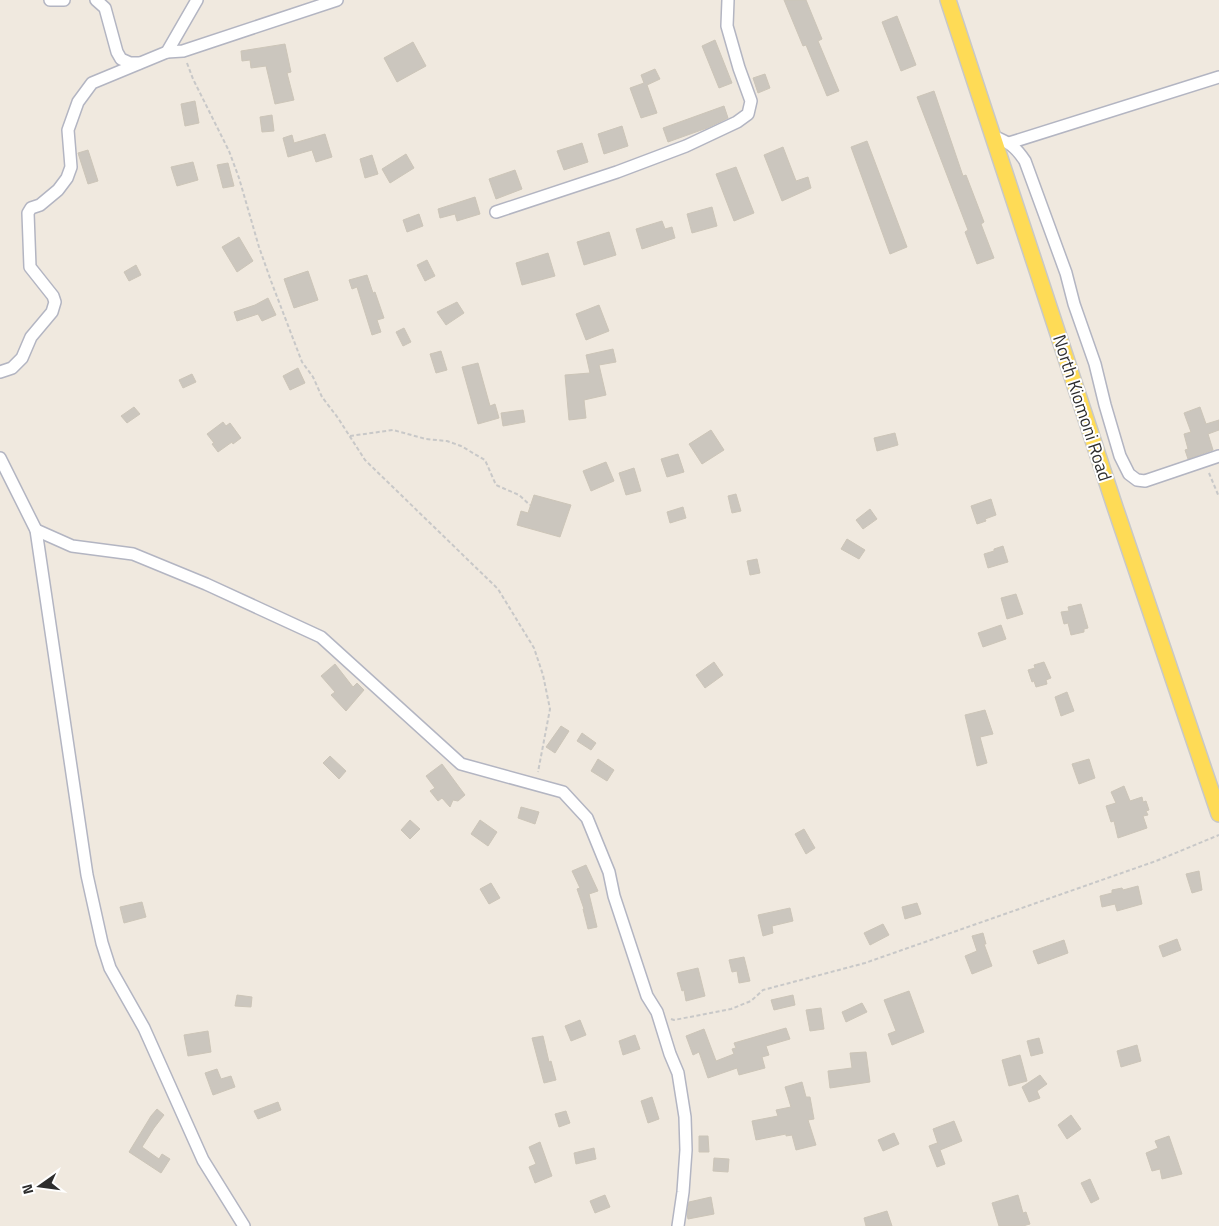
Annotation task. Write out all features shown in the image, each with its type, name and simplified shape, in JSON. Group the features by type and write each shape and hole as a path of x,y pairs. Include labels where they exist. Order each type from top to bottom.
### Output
{"main road":[{"name":"North Kiomoni Road","path":"948,0 1112,498 1219,814"}],"street":[{"path":"50,0 64,0"},
{"path":"96,0 105,8 121,59 130,63 141,63"},
{"path":"167,52 197,0"},
{"path":"0,372 12,368 22,358 31,337 52,312 55,302 53,296 30,267 28,213 32,208 40,205 58,190 67,178 70,167 68,130 78,102 92,82 167,52 182,51 337,0"},
{"path":"496,212 617,172 678,149 737,122 748,114 751,101 727,26 728,0"},
{"path":"1009,143 1219,77"},
{"path":"993,136 1017,148 1025,161 1066,273 1074,304 1095,364 1120,456 1129,474 1137,480 1145,481 1219,456"},
{"path":"0,458 36,530 87,875 102,943 110,968 144,1028 203,1160 244,1226"},
{"path":"36,530 72,546 133,554 206,584 320,637 460,764 563,792 587,818 609,872 614,896 647,996 657,1012 678,1073 685,1117 686,1150 678,1226"}],"path":[{"path":"182,51 192,79 230,151 240,178 259,247 302,362 313,377 322,397 365,460 498,589 534,648 543,675 550,709 542,754 534,784"},
{"path":"350,436 393,430 426,439 447,441 461,446 485,460 496,485 519,495 530,505"},
{"path":"1204,461 1219,497"},
{"path":"657,1012 674,1020 731,1009 750,1001 763,990 865,963 1156,861 1219,835"}],"building":[{"path":"784,0 806,0 822,39 818,41 839,91 827,96 806,45 803,46"},
{"path":"897,16 916,65 901,71 882,22"},
{"path":"715,40 732,83 719,88 702,46"},
{"path":"413,42 426,66 397,82 384,58"},
{"path":"285,44 291,72 287,73 294,100 275,104 266,66 251,68 250,60 242,61 241,51"},
{"path":"655,69 660,79 647,85 657,113 641,118 630,88 644,83 641,75"},
{"path":"765,74 770,88 758,93 753,78"},
{"path":"934,91 963,176 966,175 984,222 981,224 994,258 977,264 965,232 968,230 917,97"},
{"path":"195,101 199,123 185,126 181,104"},
{"path":"724,106 728,118 668,142 663,128"},
{"path":"272,115 274,131 262,132 260,117"},
{"path":"622,126 628,146 604,154 598,134"},
{"path":"325,134 332,157 316,162 312,150 288,157 283,138 292,135 294,143"},
{"path":"867,141 907,247 890,254 851,147"},
{"path":"582,143 588,162 564,170 557,151"},
{"path":"783,147 796,181 808,177 811,188 782,201 764,155"},
{"path":"88,150 98,181 88,184 78,153"},
{"path":"406,154 414,168 390,183 382,169"},
{"path":"372,155 378,174 365,178 360,159"},
{"path":"193,162 198,180 177,186 171,167"},
{"path":"228,163 234,186 223,188 217,165"},
{"path":"736,167 754,213 734,221 716,174"},
{"path":"515,170 522,189 496,199 489,179"},
{"path":"475,197 480,214 457,221 455,214 440,218 438,209"},
{"path":"712,207 717,226 692,233 687,214"},
{"path":"419,214 423,226 407,232 403,220"},
{"path":"662,221 665,229 672,227 675,238 642,249 636,229"},
{"path":"609,232 616,255 584,265 577,242"},
{"path":"239,237 253,261 237,272 222,247"},
{"path":"548,253 555,276 522,285 516,263"},
{"path":"427,260 435,276 425,281 417,265"},
{"path":"136,265 141,275 129,281 124,272"},
{"path":"308,271 318,300 294,308 284,279"},
{"path":"367,275 384,318 377,320 381,332 372,335 357,287 352,289 349,280"},
{"path":"268,298 276,315 262,321 258,314 237,321 234,312 255,305"},
{"path":"457,302 464,313 446,325 437,312"},
{"path":"599,305 609,331 586,340 576,314"},
{"path":"404,328 411,342 403,346 396,332"},
{"path":"613,349 616,362 599,365 606,395 584,400 586,418 569,420 565,375 590,373 586,355"},
{"path":"441,351 447,370 436,373 430,354"},
{"path":"478,363 490,406 495,404 499,418 478,424 462,367"},
{"path":"298,368 305,383 290,390 283,376"},
{"path":"192,374 196,382 183,388 179,380"},
{"path":"134,407 140,414 127,423 121,416"},
{"path":"1200,407 1206,424 1219,420 1219,430 1208,434 1213,450 1188,459 1185,450 1188,449 1184,434 1191,432 1184,413"},
{"path":"523,410 525,422 503,426 501,413"},
{"path":"223,422 226,426 230,423 241,438 218,452 207,434"},
{"path":"711,430 724,450 702,464 689,444"},
{"path":"895,433 898,445 877,451 874,438"},
{"path":"678,454 684,472 667,477 661,459"},
{"path":"606,462 614,481 591,491 583,471"},
{"path":"634,468 641,491 626,495 619,473"},
{"path":"736,494 741,511 732,513 728,496"},
{"path":"534,495 571,505 560,537 517,525 521,511 528,513"},
{"path":"991,499 996,515 977,524 971,506"},
{"path":"683,507 686,518 670,523 667,512"},
{"path":"870,509 877,519 863,529 856,520"},
{"path":"847,539 865,550 859,559 841,549"},
{"path":"1003,546 1008,562 988,568 984,554"},
{"path":"757,559 760,573 750,575 747,561"},
{"path":"1016,594 1023,614 1007,619 1001,598"},
{"path":"1081,604 1088,628 1084,629 1084,632 1071,635 1068,623 1064,624 1061,612 1069,611 1068,607"},
{"path":"1001,625 1006,639 983,647 978,633"},
{"path":"714,662 723,675 705,688 696,675"},
{"path":"1044,662 1051,678 1046,680 1047,684 1036,687 1028,670 1035,668 1034,665"},
{"path":"335,664 353,687 357,683 364,690 346,711 331,695 335,692 321,676"},
{"path":"1067,692 1074,711 1061,716 1055,697"},
{"path":"985,710 993,734 980,737 987,763 977,766 965,715"},
{"path":"561,726 569,731 555,753 546,747"},
{"path":"582,733 596,743 591,750 577,741"},
{"path":"330,756 346,771 339,779 323,763"},
{"path":"598,759 614,770 607,781 591,771"},
{"path":"1089,759 1095,778 1079,784 1072,764"},
{"path":"442,764 465,795 458,801 453,800 450,807 442,798 438,801 430,791 435,788 426,776"},
{"path":"1124,786 1130,801 1142,797 1143,802 1146,801 1149,810 1146,811 1148,815 1143,816 1147,828 1118,838 1114,821 1111,822 1106,806 1116,803 1111,792"},
{"path":"521,807 539,812 535,824 518,818"},
{"path":"410,820 420,829 410,839 401,830"},
{"path":"480,820 497,832 488,846 471,834"},
{"path":"804,829 815,848 806,854 795,834"},
{"path":"586,865 598,891 589,894 597,927 588,929 577,889 580,888 572,871"},
{"path":"1199,871 1202,890 1192,893 1186,874"},
{"path":"491,883 500,898 489,904 480,889"},
{"path":"1138,886 1142,904 1117,911 1115,904 1102,907 1100,896 1112,893 1112,890 1122,888 1123,890"},
{"path":"142,902 146,917 124,923 120,907"},
{"path":"917,903 921,914 905,919 902,907"},
{"path":"790,908 793,921 772,926 773,933 763,936 758,915"},
{"path":"883,924 889,935 870,945 864,933"},
{"path":"983,933 986,944 984,944 992,966 972,974 965,956 977,951 972,936"},
{"path":"1177,939 1181,950 1163,957 1159,946"},
{"path":"1064,940 1068,953 1038,964 1033,951"},
{"path":"744,957 750,981 739,983 737,971 732,972 729,960"},
{"path":"698,968 705,996 686,1001 677,973"},
{"path":"909,991 924,1032 892,1045 888,1034 896,1031 884,1000"},
{"path":"237,995 252,997 251,1007 235,1006"},
{"path":"793,995 795,1005 774,1010 771,1000"},
{"path":"862,1003 867,1012 846,1022 842,1012"},
{"path":"821,1008 824,1029 810,1031 806,1010"},
{"path":"580,1020 586,1035 571,1041 565,1026"},
{"path":"786,1028 790,1039 766,1046 769,1055 762,1057 765,1068 739,1075 737,1068 708,1078 699,1052 693,1055 686,1036 704,1029 716,1061 734,1054 732,1049 736,1048 734,1043"},
{"path":"208,1031 211,1052 188,1056 184,1035"},
{"path":"635,1035 640,1049 623,1055 619,1041"},
{"path":"543,1036 549,1062 551,1061 556,1080 544,1083 532,1038"},
{"path":"1039,1038 1043,1053 1031,1056 1027,1041"},
{"path":"1137,1045 1141,1061 1121,1067 1117,1051"},
{"path":"866,1052 870,1082 830,1088 828,1071 852,1068 850,1053"},
{"path":"1020,1055 1027,1081 1009,1086 1002,1060"},
{"path":"217,1069 221,1079 231,1076 235,1087 213,1095 205,1073"},
{"path":"1040,1075 1047,1084 1037,1091 1040,1098 1029,1102 1022,1087"},
{"path":"802,1082 806,1097 810,1097 814,1119 808,1120 816,1145 796,1150 792,1135 786,1136 786,1134 756,1140 752,1121 778,1116 776,1110 791,1107 785,1087"},
{"path":"652,1097 659,1119 648,1123 641,1101"},
{"path":"278,1102 281,1110 258,1119 254,1111"},
{"path":"157,1109 164,1115 142,1147 159,1159 162,1154 170,1159 161,1173 129,1152"},
{"path":"566,1111 570,1123 559,1127 555,1114"},
{"path":"1071,1115 1081,1129 1067,1139 1058,1125"},
{"path":"954,1121 962,1141 940,1150 945,1164 937,1167 929,1146 938,1144 933,1129"},
{"path":"894,1133 899,1144 883,1151 878,1140"},
{"path":"699,1136 708,1136 709,1152 699,1152"},
{"path":"1169,1136 1182,1174 1162,1179 1160,1169 1152,1171 1146,1153 1158,1148 1155,1141"},
{"path":"540,1142 552,1176 535,1183 529,1167 536,1164 529,1147"},
{"path":"594,1148 596,1159 576,1164 574,1153"},
{"path":"714,1158 729,1159 728,1172 713,1171"},
{"path":"1090,1179 1099,1199 1091,1203 1081,1183"},
{"path":"605,1195 610,1207 595,1213 590,1201"},
{"path":"1018,1195 1023,1213 1026,1212 1030,1224 1023,1226 999,1226 992,1203"},
{"path":"711,1197 714,1214 688,1219 689,1202"},
{"path":"887,1211 892,1226 866,1226 864,1218"}]}
